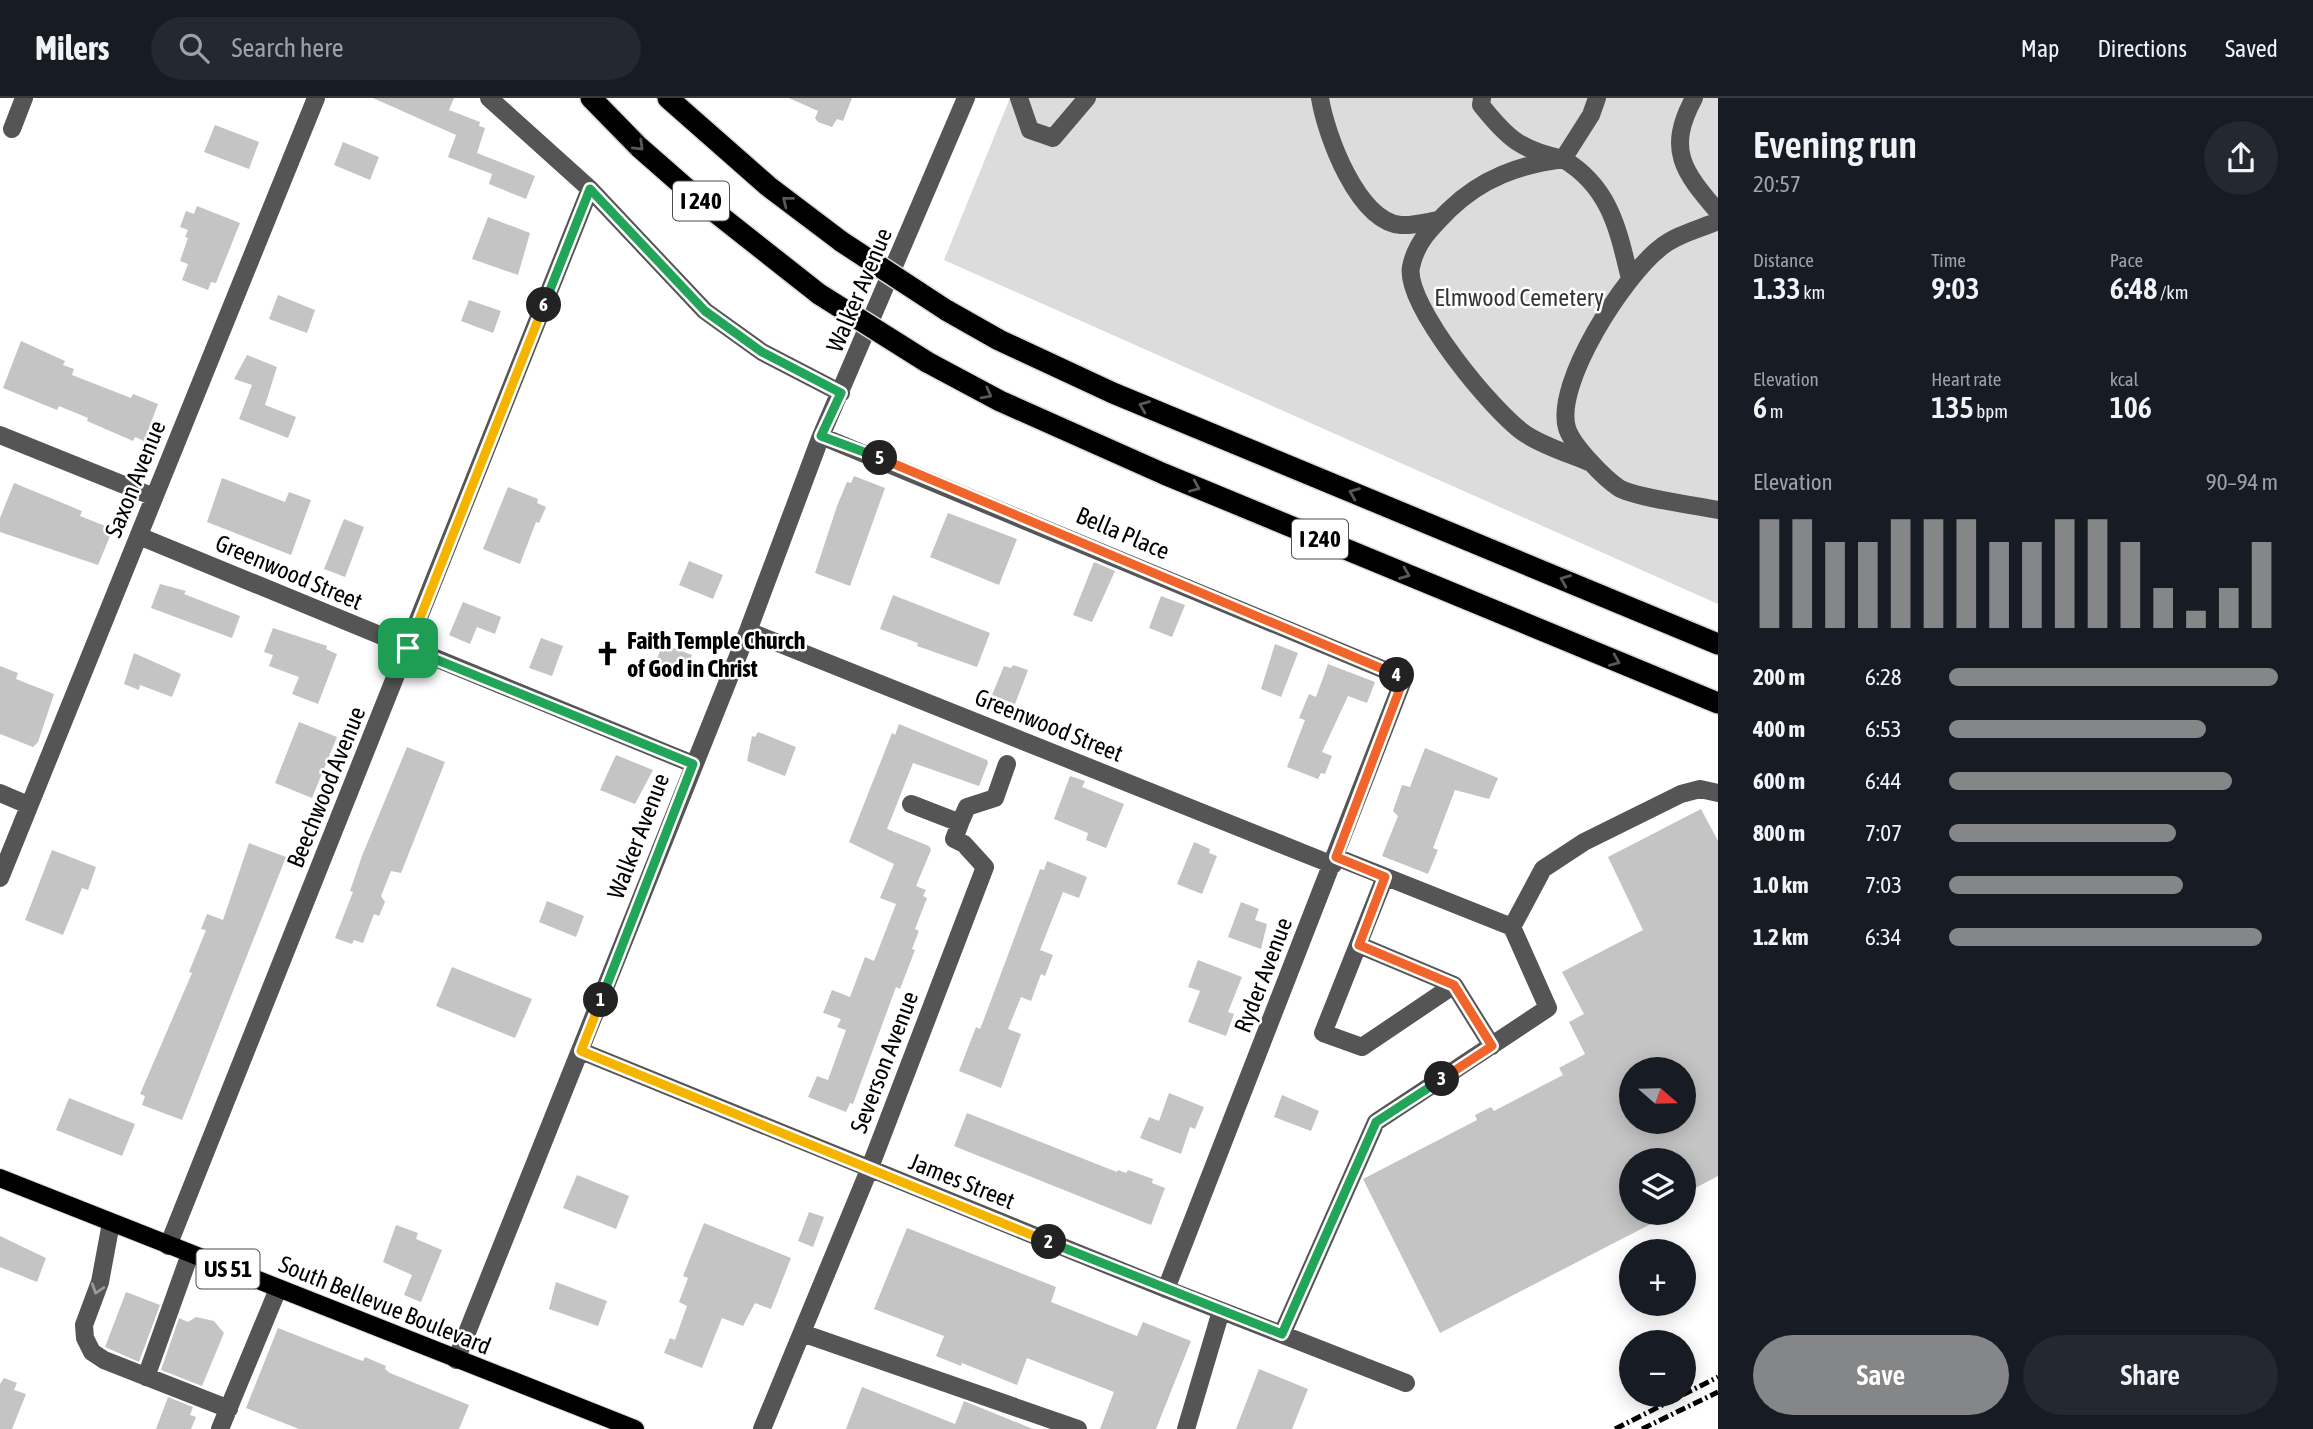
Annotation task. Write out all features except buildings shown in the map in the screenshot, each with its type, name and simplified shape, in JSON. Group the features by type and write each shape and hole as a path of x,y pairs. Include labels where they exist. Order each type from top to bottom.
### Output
{"highway":[{"name":"I 240","path":"591,98 639,147 696,197 819,294 927,362 1000,401 1126,458 1718,704"},
{"name":"I 240","path":"668,98 768,186 842,242 946,310 999,340 1113,393 1718,644"}],"main road":[{"name":"South Bellevue Boulevard","path":"0,1178 635,1429"}],"street":[{"path":"12,129 24,98"},
{"name":"Saxon Avenue","path":"0,878 316,98"},
{"path":"489,98 590,189 705,311 762,352 841,393"},
{"name":"Walker Avenue","path":"456,1360 748,631 821,436 966,98"},
{"path":"1019,98 1030,130 1053,138 1087,98"},
{"path":"1320,98 1349,182 1375,215 1400,225 1439,220"},
{"path":"1482,98 1481,105 1498,126 1531,152 1563,159 1600,191 1618,231 1630,279"},
{"path":"1563,159 1591,114 1597,98"},
{"path":"1694,98 1682,121 1678,143 1692,182 1718,212"},
{"path":"1563,159 1523,164 1467,193 1423,236 1411,268 1414,290 1440,336 1485,397 1527,435 1591,463"},
{"name":"Beechwood Avenue","path":"168,1246 590,189"},
{"path":"1716,506 1620,489 1591,463 1567,428 1568,397 1592,333 1630,279 1661,247 1718,220"},
{"path":"0,435 154,497"},
{"name":"Bella Place","path":"821,436 1404,678"},
{"name":"Greenwood Street","path":"139,536 693,764"},
{"name":"Greenwood Street","path":"748,631 1334,861 1385,877 1512,927"},
{"name":"Ryder Avenue","path":"1166,1289 1404,678"},
{"path":"911,804 960,823 967,807 995,798 1007,764"},
{"path":"1282,1334 1376,1122 1548,1009 1512,927 1543,869 1584,842 1681,794 1700,789 1718,793"},
{"path":"0,793 28,805"},
{"name":"Severson Avenue","path":"762,1429 869,1170 985,867 964,844 954,839 960,823"},
{"path":"1385,877 1323,1033 1362,1047 1454,985"},
{"path":"1359,945 1454,985 1492,1046"},
{"name":"James Street","path":"581,1051 869,1170 1406,1382"},
{"path":"111,1223 100,1282 84,1325 85,1338 92,1352 104,1360 229,1409"},
{"path":"146,1377 190,1254"},
{"path":"220,1429 278,1289"},
{"path":"1186,1429 1221,1311"},
{"path":"802,1333 1078,1429"}],"green space":[{"name":"Elmwood Cemetery","path":"1010,98 1718,98 1718,604 944,260"}],"railway":[{"path":"1615,1429 1718,1377"},
{"path":"1642,1429 1718,1392"}],"place":[{"name":"Faith Temple Church of God in Christ","path":"607,654"}],"route":[{"path":"590,189 705,311 762,352 841,393 821,436 1404,678 1336,857 1385,877 1359,945 1454,985 1492,1046 1376,1122 1282,1334 869,1170 581,1051 693,764 408,648 590,189"}]}
